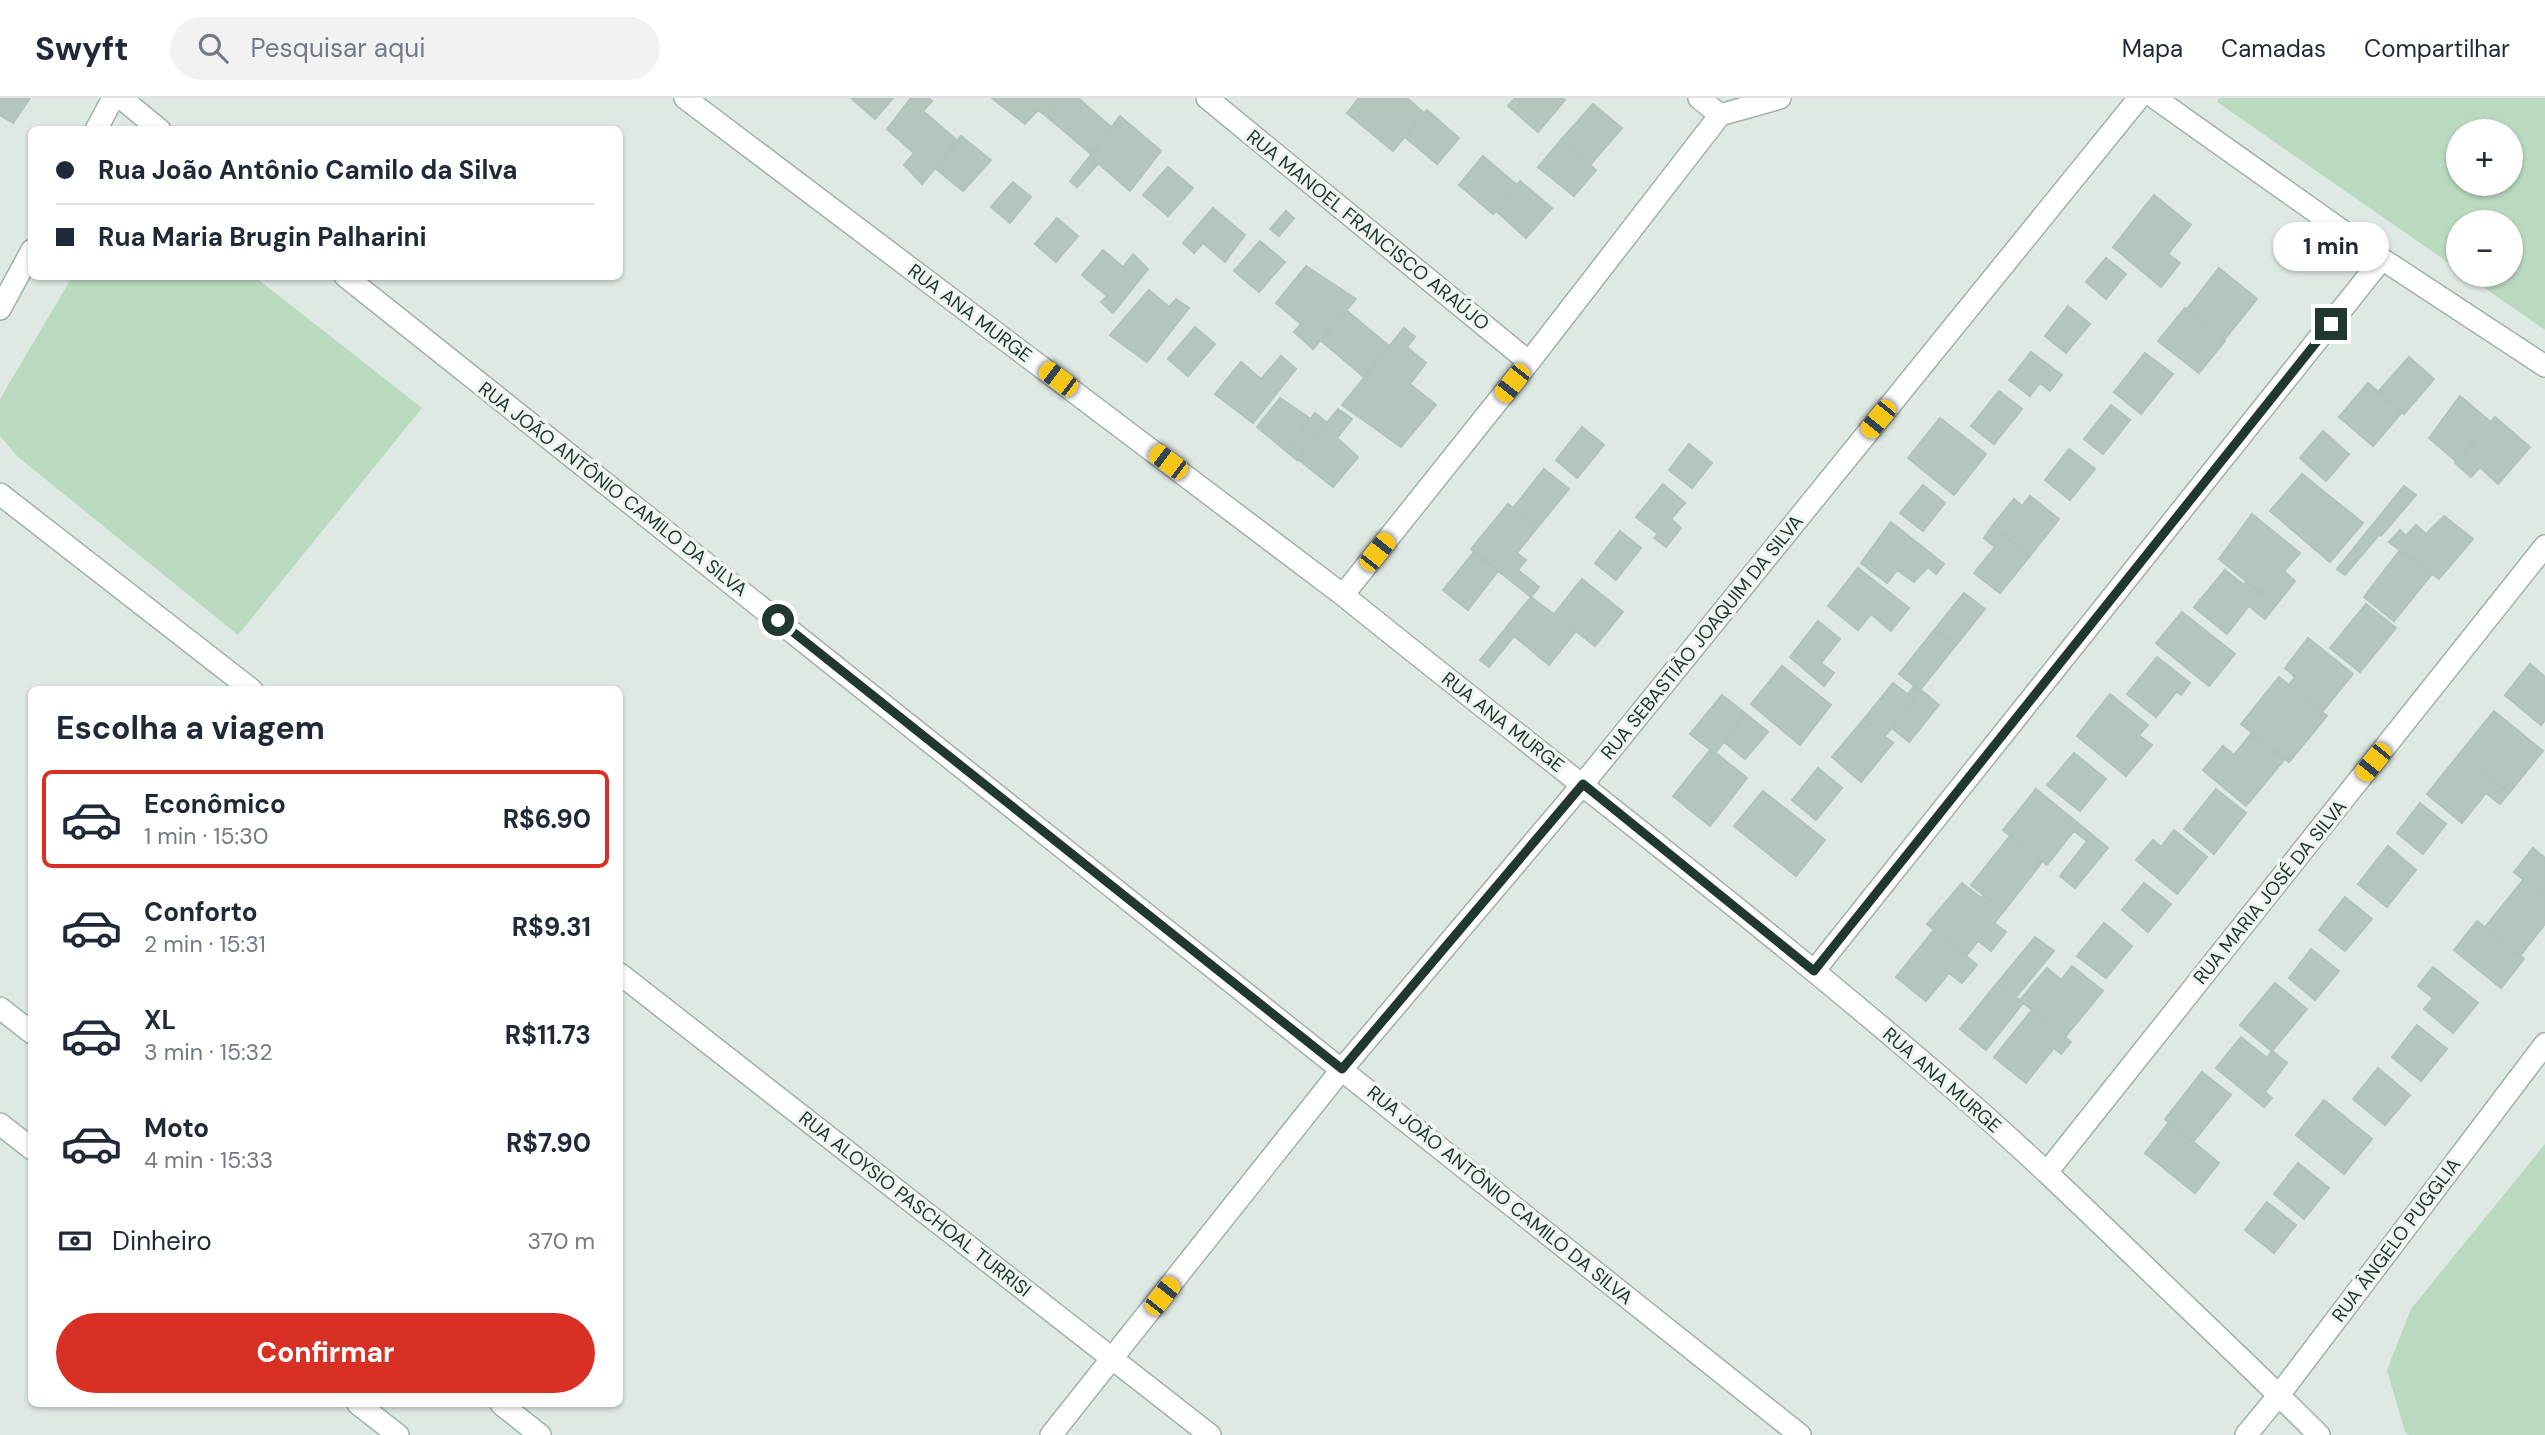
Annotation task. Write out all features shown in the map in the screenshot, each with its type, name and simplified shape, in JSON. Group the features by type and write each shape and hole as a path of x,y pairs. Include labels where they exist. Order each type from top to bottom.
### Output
{"street":[{"path":"98,126 113,98"},
{"path":"121,98 155,126"},
{"name":"RUA ANA MURGE","path":"685,98 1343,594 1814,971 1964,1097 2046,1172 2319,1435"},
{"name":"RUA MANOEL FRANCISCO ARAÚJO","path":"1207,98 1529,362"},
{"path":"1699,98 1720,115"},
{"path":"1343,594 1529,362 1720,115 1780,98"},
{"name":"RUA SEBASTIÃO JOAQUIM DA SILVA","path":"1051,1435 1342,1069 1583,784 2139,98"},
{"path":"2155,98 2382,259 2545,366"},
{"path":"0,309 28,257"},
{"path":"1814,971 2382,259"},
{"name":"RUA JOÃO ANTÔNIO CAMILO DA SILVA","path":"350,280 1800,1435"},
{"path":"0,494 248,686"},
{"name":"RUA MARIA JOSÉ DA SILVA","path":"2046,1172 2545,546"},
{"name":"RUA ALOYSIO PASCHOAL TURRISI","path":"623,976 1210,1435"},
{"path":"0,1008 28,1030"},
{"name":"RUA ÂNGELO PUGGLIA","path":"2246,1435 2545,1044"},
{"path":"0,1125 28,1146"},
{"path":"362,1407 398,1435"},
{"path":"504,1407 540,1435"}],"green space":[{"path":"2219,98 2545,98 2545,330 2483,287 2523,287 2523,210 2446,210 2446,261 2217,102"},
{"path":"70,280 259,280 422,408 238,635 18,457 0,436 0,399"},
{"path":"2545,1144 2545,1435 2409,1435 2405,1432 2387,1370 2411,1309"}],"building":[{"path":"0,98 30,98 13,123 0,115"},
{"path":"851,98 893,98 875,119"},
{"path":"911,98 929,98 932,101 923,111 958,141 922,184 904,165 914,153 887,129"},
{"path":"992,98 1061,98 1046,116 1038,110 1025,124"},
{"path":"1061,98 1078,98 1111,127 1091,154 1046,116"},
{"path":"1359,98 1407,98 1424,113 1393,151 1347,113"},
{"path":"1515,98 1565,100 1538,132 1508,106"},
{"path":"1593,104 1622,128 1590,165 1561,140"},
{"path":"1427,110 1459,138 1437,164 1405,137"},
{"path":"1120,116 1161,151 1130,191 1090,156"},
{"path":"961,136 991,160 963,191 935,168"},
{"path":"1561,140 1596,170 1574,196 1538,167"},
{"path":"1090,156 1098,164 1077,187 1070,181"},
{"path":"1483,156 1517,185 1493,214 1459,185"},
{"path":"1168,167 1193,188 1168,216 1143,195"},
{"path":"1520,181 1552,208 1526,238 1496,211"},
{"path":"1013,182 1031,197 1010,223 991,207"},
{"path":"2154,195 2191,225 2168,254 2180,263 2161,287 2113,247"},
{"path":"1213,208 1245,235 1225,262 1203,243 1194,253 1183,243"},
{"path":"1286,211 1294,218 1279,236 1270,229"},
{"path":"1057,218 1078,236 1056,262 1035,244"},
{"path":"1260,241 1285,262 1259,292 1234,271"},
{"path":"1103,250 1123,267 1133,254 1148,269 1113,313 1101,302 1107,296 1082,275"},
{"path":"2106,258 2126,274 2106,299 2086,282"},
{"path":"1306,266 1356,299 1313,349 1294,332 1301,324 1276,303"},
{"path":"2219,268 2257,299 2224,340 2187,309"},
{"path":"1149,290 1169,307 1176,299 1189,308 1147,362 1110,335"},
{"path":"2068,306 2090,324 2066,353 2045,336"},
{"path":"2185,308 2225,341 2199,373 2158,341"},
{"path":"1346,310 1389,346 1364,377 1320,340"},
{"path":"1195,327 1215,344 1188,376 1168,359"},
{"path":"1404,328 1415,337 1407,347 1426,363 1410,384 1436,405 1401,447 1342,405"},
{"path":"2031,352 2062,375 2050,391 2040,383 2030,396 2009,380"},
{"path":"2145,353 2173,374 2141,414 2114,392"},
{"path":"1281,356 1296,369 1253,423 1215,394 1241,362 1261,379"},
{"path":"2409,357 2434,379 2404,414 2378,392"},
{"path":"2368,383 2402,412 2373,446 2339,417"},
{"path":"1999,391 2022,409 1994,444 1971,426"},
{"path":"2460,396 2491,422 2457,462 2429,438"},
{"path":"1280,398 1311,419 1286,451 1257,427"},
{"path":"2111,405 2130,420 2103,454 2084,439"},
{"path":"1338,409 1352,419 1337,438 1358,457 1333,487 1298,459"},
{"path":"1315,413 1327,423 1297,460 1286,451"},
{"path":"2495,417 2530,447 2498,484 2480,467 2471,477 2455,463"},
{"path":"1940,418 1986,454 1954,495 1908,458"},
{"path":"1582,427 1604,445 1577,478 1556,460"},
{"path":"2323,431 2349,454 2326,481 2300,458"},
{"path":"1689,444 1712,463 1692,488 1669,470"},
{"path":"2069,449 2095,469 2070,500 2045,480"},
{"path":"1544,469 1569,489 1537,528 1513,508"},
{"path":"2302,474 2363,523 2330,562 2270,511"},
{"path":"1663,484 1685,503 1671,519 1681,528 1666,547 1654,538 1658,534 1636,517"},
{"path":"1923,485 1945,503 1923,531 1900,513"},
{"path":"2404,486 2416,495 2381,536 2370,528"},
{"path":"2030,496 2059,519 2030,556 1992,526 2014,499 2022,506"},
{"path":"1508,504 1537,528 1517,553 1526,560 1518,570 1539,587 1531,597 1471,549"},
{"path":"2252,514 2300,553 2284,571 2295,581 2276,605 2219,559"},
{"path":"2444,516 2473,539 2439,579 2389,542 2400,530 2406,536 2416,525 2426,534"},
{"path":"1891,522 1944,564 1936,574 1928,567 1914,582 1897,570 1887,583 1861,563"},
{"path":"1992,526 2030,556 2000,593 1974,573 1995,547 1984,538"},
{"path":"2370,528 2379,535 2345,575 2337,569"},
{"path":"1620,531 1641,548 1616,580 1595,563"},
{"path":"2400,550 2432,574 2394,621 2364,597"},
{"path":"1474,552 1498,571 1468,610 1443,590"},
{"path":"1858,568 1909,608 1891,631 1871,614 1858,630 1828,606"},
{"path":"2225,570 2276,605 2265,619 2249,606 2227,634 2194,607"},
{"path":"1582,579 1623,612 1595,646 1554,614"},
{"path":"1964,593 1985,609 1956,645 1935,629"},
{"path":"1531,597 1576,631 1549,665 1514,636 1489,667 1480,660"},
{"path":"2366,604 2396,628 2360,672 2330,648"},
{"path":"2182,612 2235,654 2209,686 2156,643"},
{"path":"1818,621 1840,639 1821,663 1834,673 1824,686 1790,657"},
{"path":"1935,629 1956,645 1920,690 1899,674"},
{"path":"2308,638 2353,674 2322,712 2289,685 2295,677 2285,668"},
{"path":"2157,657 2190,683 2181,695 2177,691 2156,717 2127,694"},
{"path":"2530,664 2545,677 2545,720 2541,725 2505,695"},
{"path":"1782,666 1831,705 1800,745 1751,704"},
{"path":"2279,677 2327,716 2289,762 2241,724"},
{"path":"1893,683 1915,700 1885,736 1864,719"},
{"path":"1915,685 1939,705 1909,742 1892,728 1915,700 1907,695"},
{"path":"2110,694 2148,725 2139,735 2152,745 2126,776 2077,736"},
{"path":"1722,695 1746,714 1715,753 1690,734"},
{"path":"2494,711 2543,751 2509,793 2460,753"},
{"path":"1746,714 1768,732 1745,759 1723,741"},
{"path":"1864,719 1893,743 1861,782 1832,757"},
{"path":"2251,734 2284,760 2246,806 2203,770 2223,746 2234,755"},
{"path":"1711,749 1747,778 1710,826 1673,796"},
{"path":"2074,753 2106,779 2080,811 2047,785"},
{"path":"2460,753 2509,793 2500,804 2486,793 2462,823 2427,794"},
{"path":"1818,768 1842,788 1816,820 1792,800"},
{"path":"2036,789 2079,824 2047,865 2003,830"},
{"path":"2216,789 2246,813 2214,854 2184,829"},
{"path":"1763,791 1825,840 1796,876 1734,826"},
{"path":"2420,803 2446,824 2423,854 2397,833"},
{"path":"2079,824 2108,848 2075,888 2060,876 2087,841 2074,831"},
{"path":"2174,830 2207,857 2177,894 2136,860 2153,840 2161,847"},
{"path":"2010,836 2042,862 2004,911 1971,885"},
{"path":"2388,846 2416,870 2387,907 2358,884"},
{"path":"2533,848 2545,858 2545,872 2533,887 2514,872"},
{"path":"2545,872 2545,897 2533,887"},
{"path":"2524,879 2545,897 2545,924 2520,956 2485,927"},
{"path":"1962,883 1981,898 1984,895 2004,911 1994,923 2006,932 1991,951 1978,941 1966,956 1927,924"},
{"path":"2144,883 2171,904 2148,932 2122,910"},
{"path":"2345,897 2372,919 2345,951 2319,930"},
{"path":"2477,921 2524,959 2501,988 2454,950"},
{"path":"2104,923 2132,946 2106,978 2077,956"},
{"path":"1934,930 1977,965 1962,983 1949,973 1926,1001 1896,977"},
{"path":"2035,937 2054,951 2016,997 1998,982"},
{"path":"2311,949 2339,971 2315,1000 2289,978"},
{"path":"2072,966 2103,991 2065,1037 2020,1000 2047,968 2061,980"},
{"path":"2433,967 2478,1003 2453,1033 2424,1009 2433,998 2418,986"},
{"path":"1998,982 2023,1003 1986,1050 1960,1029"},
{"path":"2275,983 2307,1009 2272,1051 2240,1025"},
{"path":"2032,1010 2071,1042 2061,1054 2054,1048 2026,1083 1994,1057"},
{"path":"2417,1025 2447,1049 2421,1081 2392,1057"},
{"path":"2241,1037 2267,1058 2272,1051 2287,1063 2265,1092 2272,1098 2264,1107 2216,1068"},
{"path":"2378,1068 2410,1095 2385,1125 2353,1099"},
{"path":"2202,1072 2231,1095 2193,1142 2165,1119"},
{"path":"2324,1100 2372,1139 2344,1174 2296,1135"},
{"path":"2169,1122 2219,1163 2195,1193 2145,1153"},
{"path":"2298,1163 2329,1188 2304,1219 2274,1194"},
{"path":"2267,1202 2296,1225 2274,1253 2245,1230"}],"route":[{"path":"778,620 1342,1069 1583,784 1814,971 2331,324"}]}
